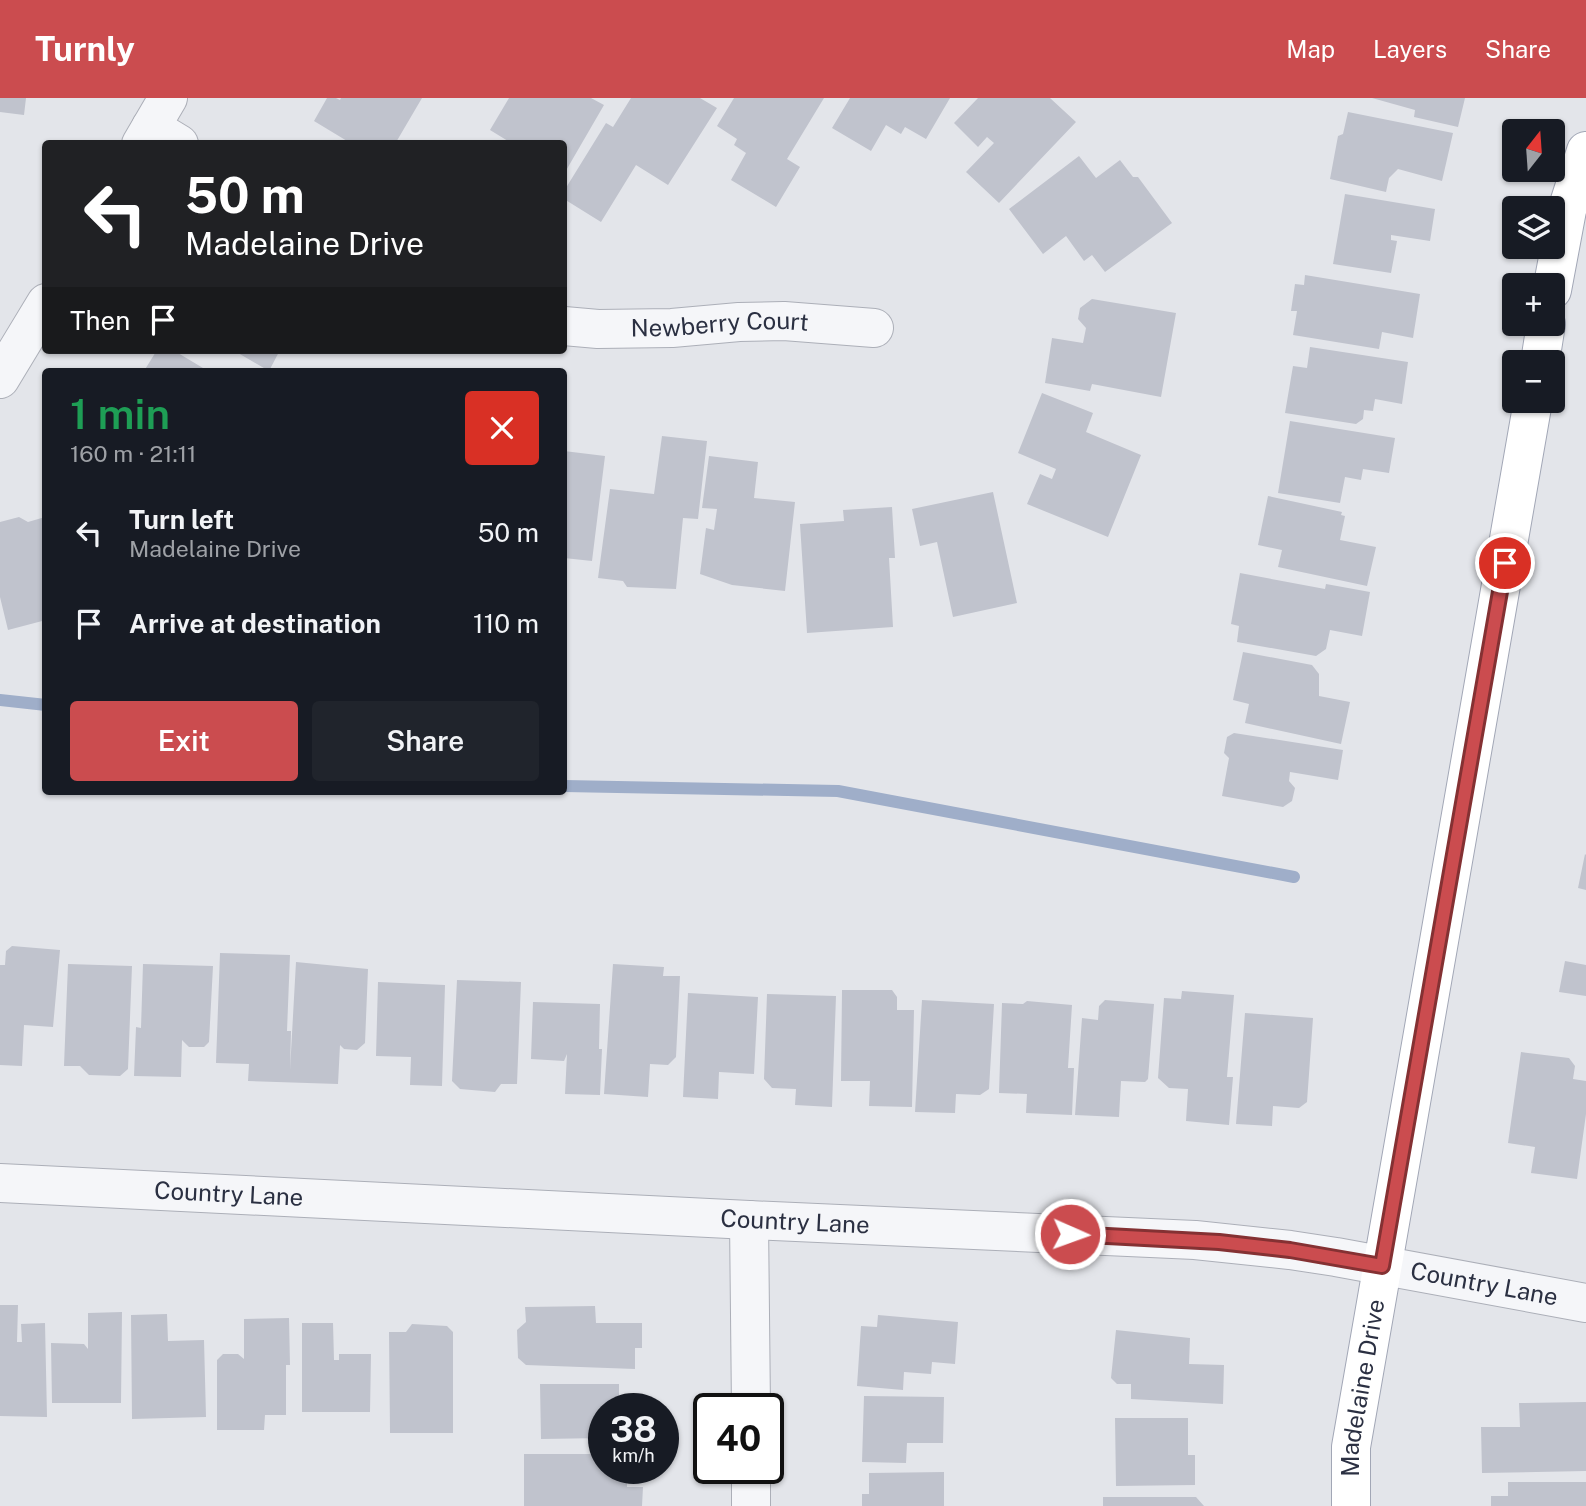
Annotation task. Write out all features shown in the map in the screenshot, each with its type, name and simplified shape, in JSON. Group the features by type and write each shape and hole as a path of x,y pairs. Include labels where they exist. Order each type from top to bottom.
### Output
{"main road":[{"path":"1555,273 1567,210 1586,151"},
{"name":"Madelaine Drive","path":"1351,1506 1351,1447 1531,413"}],"street":[{"path":"0,379 42,310"},
{"name":"Newberry Court","path":"567,326 671,328 784,321 874,328"},
{"name":"Country Lane","path":"0,1184 1195,1240 1290,1250 1586,1303"},
{"path":"749,1220 751,1393"},
{"path":"751,1484 751,1506"}],"building":[{"path":"0,98 26,98 24,115 0,112"},
{"path":"327,98 422,98 397,140 345,140 314,121"},
{"path":"509,98 591,98 604,105 567,169 567,140 506,140 490,130"},
{"path":"631,98 700,98 717,108 668,185 636,165 601,222 567,201 567,186 606,123 613,127"},
{"path":"734,98 824,98 787,159 800,167 776,207 731,180 746,153 734,145 737,139 717,126"},
{"path":"850,98 950,98 926,139 905,127 901,134 886,125 871,151 832,128"},
{"path":"978,98 1050,98 1076,122 999,203 966,172 994,143 987,137 978,147 954,123"},
{"path":"1372,98 1465,98 1458,127 1414,117 1415,110"},
{"path":"1348,112 1453,133 1442,181 1398,169 1389,178 1386,192 1330,179 1338,136 1343,134"},
{"path":"1079,156 1096,178 1120,160 1133,177 1138,177 1172,223 1105,272 1092,255 1084,261 1066,236 1043,254 1009,209"},
{"path":"1345,194 1435,209 1430,241 1391,235 1391,240 1397,241 1391,273 1333,264"},
{"path":"1305,275 1420,294 1413,338 1382,332 1379,349 1293,335 1297,311 1291,311 1295,284 1304,285"},
{"path":"1092,299 1176,313 1161,397 1092,384 1090,391 1045,383 1052,338 1083,343 1086,328 1078,319 1080,308"},
{"path":"1310,347 1408,362 1402,404 1375,399 1373,411 1364,410 1363,419 1356,424 1285,413 1293,366 1307,368"},
{"path":"155,354 180,354 203,368 146,368"},
{"path":"240,354 278,354 271,368 264,368"},
{"path":"1042,393 1093,413 1086,432 1141,455 1108,537 1027,504 1040,474 1052,479 1056,469 1018,453"},
{"path":"1290,421 1395,438 1389,473 1363,469 1361,480 1345,477 1340,503 1278,493"},
{"path":"662,436 707,441 698,519 683,518 676,589 627,587 623,581 598,578 610,489 654,494"},
{"path":"567,451 605,456 592,561 567,558"},
{"path":"709,456 758,462 754,498 795,502 785,591 732,585 700,574 706,528 714,530 717,509 702,508"},
{"path":"993,492 1017,603 953,617 937,542 920,546 912,509"},
{"path":"1268,496 1342,512 1341,515 1345,516 1340,540 1376,547 1367,586 1278,567 1282,550 1258,545"},
{"path":"892,507 895,558 889,558 893,627 807,633 800,524 844,521 843,510"},
{"path":"19,517 28,522 42,518 42,621 8,630 0,597 0,522"},
{"path":"1240,573 1325,589 1326,584 1370,592 1362,636 1330,630 1326,649 1316,656 1237,642 1239,626 1231,624"},
{"path":"1243,652 1312,665 1319,674 1319,696 1350,702 1341,744 1245,723 1249,704 1233,700"},
{"path":"1234,733 1343,750 1338,780 1290,772 1289,781 1295,788 1292,801 1283,807 1222,796 1229,758 1224,753 1227,737"},
{"path":"1586,855 1586,890 1578,888"},
{"path":"12,946 60,950 53,1027 24,1025 22,1066 0,1065 0,965 5,965 6,951"},
{"path":"220,953 290,955 287,1031 291,1031 290,1070 296,962 368,969 365,1043 357,1050 344,1049 340,1045 338,1084 248,1081 249,1064 216,1063"},
{"path":"1565,961 1586,965 1586,996 1559,992"},
{"path":"68,964 132,966 128,1069 120,1076 89,1075 80,1066 64,1066"},
{"path":"143,964 213,966 209,1042 204,1047 189,1047 182,1040 181,1077 134,1076 136,1027 141,1028"},
{"path":"613,964 664,967 663,976 680,976 676,1057 668,1065 650,1064 648,1097 604,1094"},
{"path":"457,980 521,982 517,1084 501,1084 495,1092 460,1089 452,1081"},
{"path":"378,982 445,985 442,1086 410,1085 411,1057 376,1056"},
{"path":"842,990 892,990 897,997 897,1010 914,1010 912,1107 869,1106 870,1081 841,1081"},
{"path":"1182,991 1234,995 1227,1077 1233,1077 1229,1125 1186,1121 1188,1089 1169,1088 1158,1078 1164,998 1181,999"},
{"path":"688,993 758,997 754,1074 719,1072 718,1099 683,1097"},
{"path":"767,994 836,996 832,1107 795,1105 796,1089 772,1088 764,1079"},
{"path":"922,1000 994,1004 989,1089 980,1095 956,1094 955,1113 915,1112"},
{"path":"1105,1000 1154,1004 1148,1079 1145,1082 1121,1081 1119,1117 1075,1115 1082,1018 1098,1020 1099,1006"},
{"path":"1027,1001 1072,1005 1068,1068 1074,1068 1072,1115 1026,1113 1027,1094 999,1093 1002,1003 1023,1004"},
{"path":"533,1002 600,1004 600,1095 565,1094 567,1054 564,1061 531,1059"},
{"path":"1245,1013 1313,1018 1307,1102 1299,1108 1273,1106 1272,1126 1236,1124"},
{"path":"1521,1052 1569,1058 1575,1066 1573,1079 1586,1081 1586,1114 1577,1179 1531,1173 1535,1147 1508,1143"},
{"path":"0,1305 18,1305 17,1342 22,1342 21,1324 45,1323 47,1417 0,1416"},
{"path":"595,1306 596,1323 642,1323 642,1348 635,1348 635,1369 526,1365 518,1358 517,1330 526,1322 525,1307"},
{"path":"122,1312 121,1403 52,1403 51,1343 84,1344 88,1349 88,1313"},
{"path":"167,1314 168,1341 204,1340 206,1417 132,1419 131,1315"},
{"path":"878,1315 958,1322 955,1364 932,1362 931,1374 904,1372 903,1390 857,1386 861,1326 877,1327"},
{"path":"289,1318 290,1365 286,1365 286,1415 265,1415 264,1430 217,1430 217,1360 223,1354 238,1354 244,1359 244,1319"},
{"path":"302,1323 333,1323 334,1360 339,1360 339,1354 371,1354 370,1412 302,1412"},
{"path":"412,1324 447,1326 453,1332 453,1433 390,1433 389,1332 406,1332"},
{"path":"1116,1330 1190,1338 1189,1364 1224,1365 1223,1404 1131,1399 1131,1384 1117,1384 1111,1378"},
{"path":"540,1384 619,1384 619,1393 588,1393 588,1438 541,1439"},
{"path":"864,1396 944,1397 943,1443 907,1443 906,1463 862,1462"},
{"path":"1586,1402 1586,1471 1482,1473 1481,1427 1520,1427 1519,1403"},
{"path":"1115,1418 1188,1418 1188,1455 1195,1455 1195,1485 1116,1486"},
{"path":"524,1454 588,1454 588,1484 627,1484 627,1487 643,1487 642,1506 524,1506"},
{"path":"944,1472 944,1506 862,1506 862,1494 869,1494 869,1473"},
{"path":"1508,1482 1586,1482 1586,1506 1491,1506 1491,1496 1508,1496"},
{"path":"1103,1497 1196,1497 1204,1506 1103,1506"}],"waterway":[{"path":"0,700 42,705"},
{"path":"567,786 838,791 1294,877"}],"route":[{"path":"1070,1234 1219,1242 1290,1250 1382,1266 1505,563"}]}
